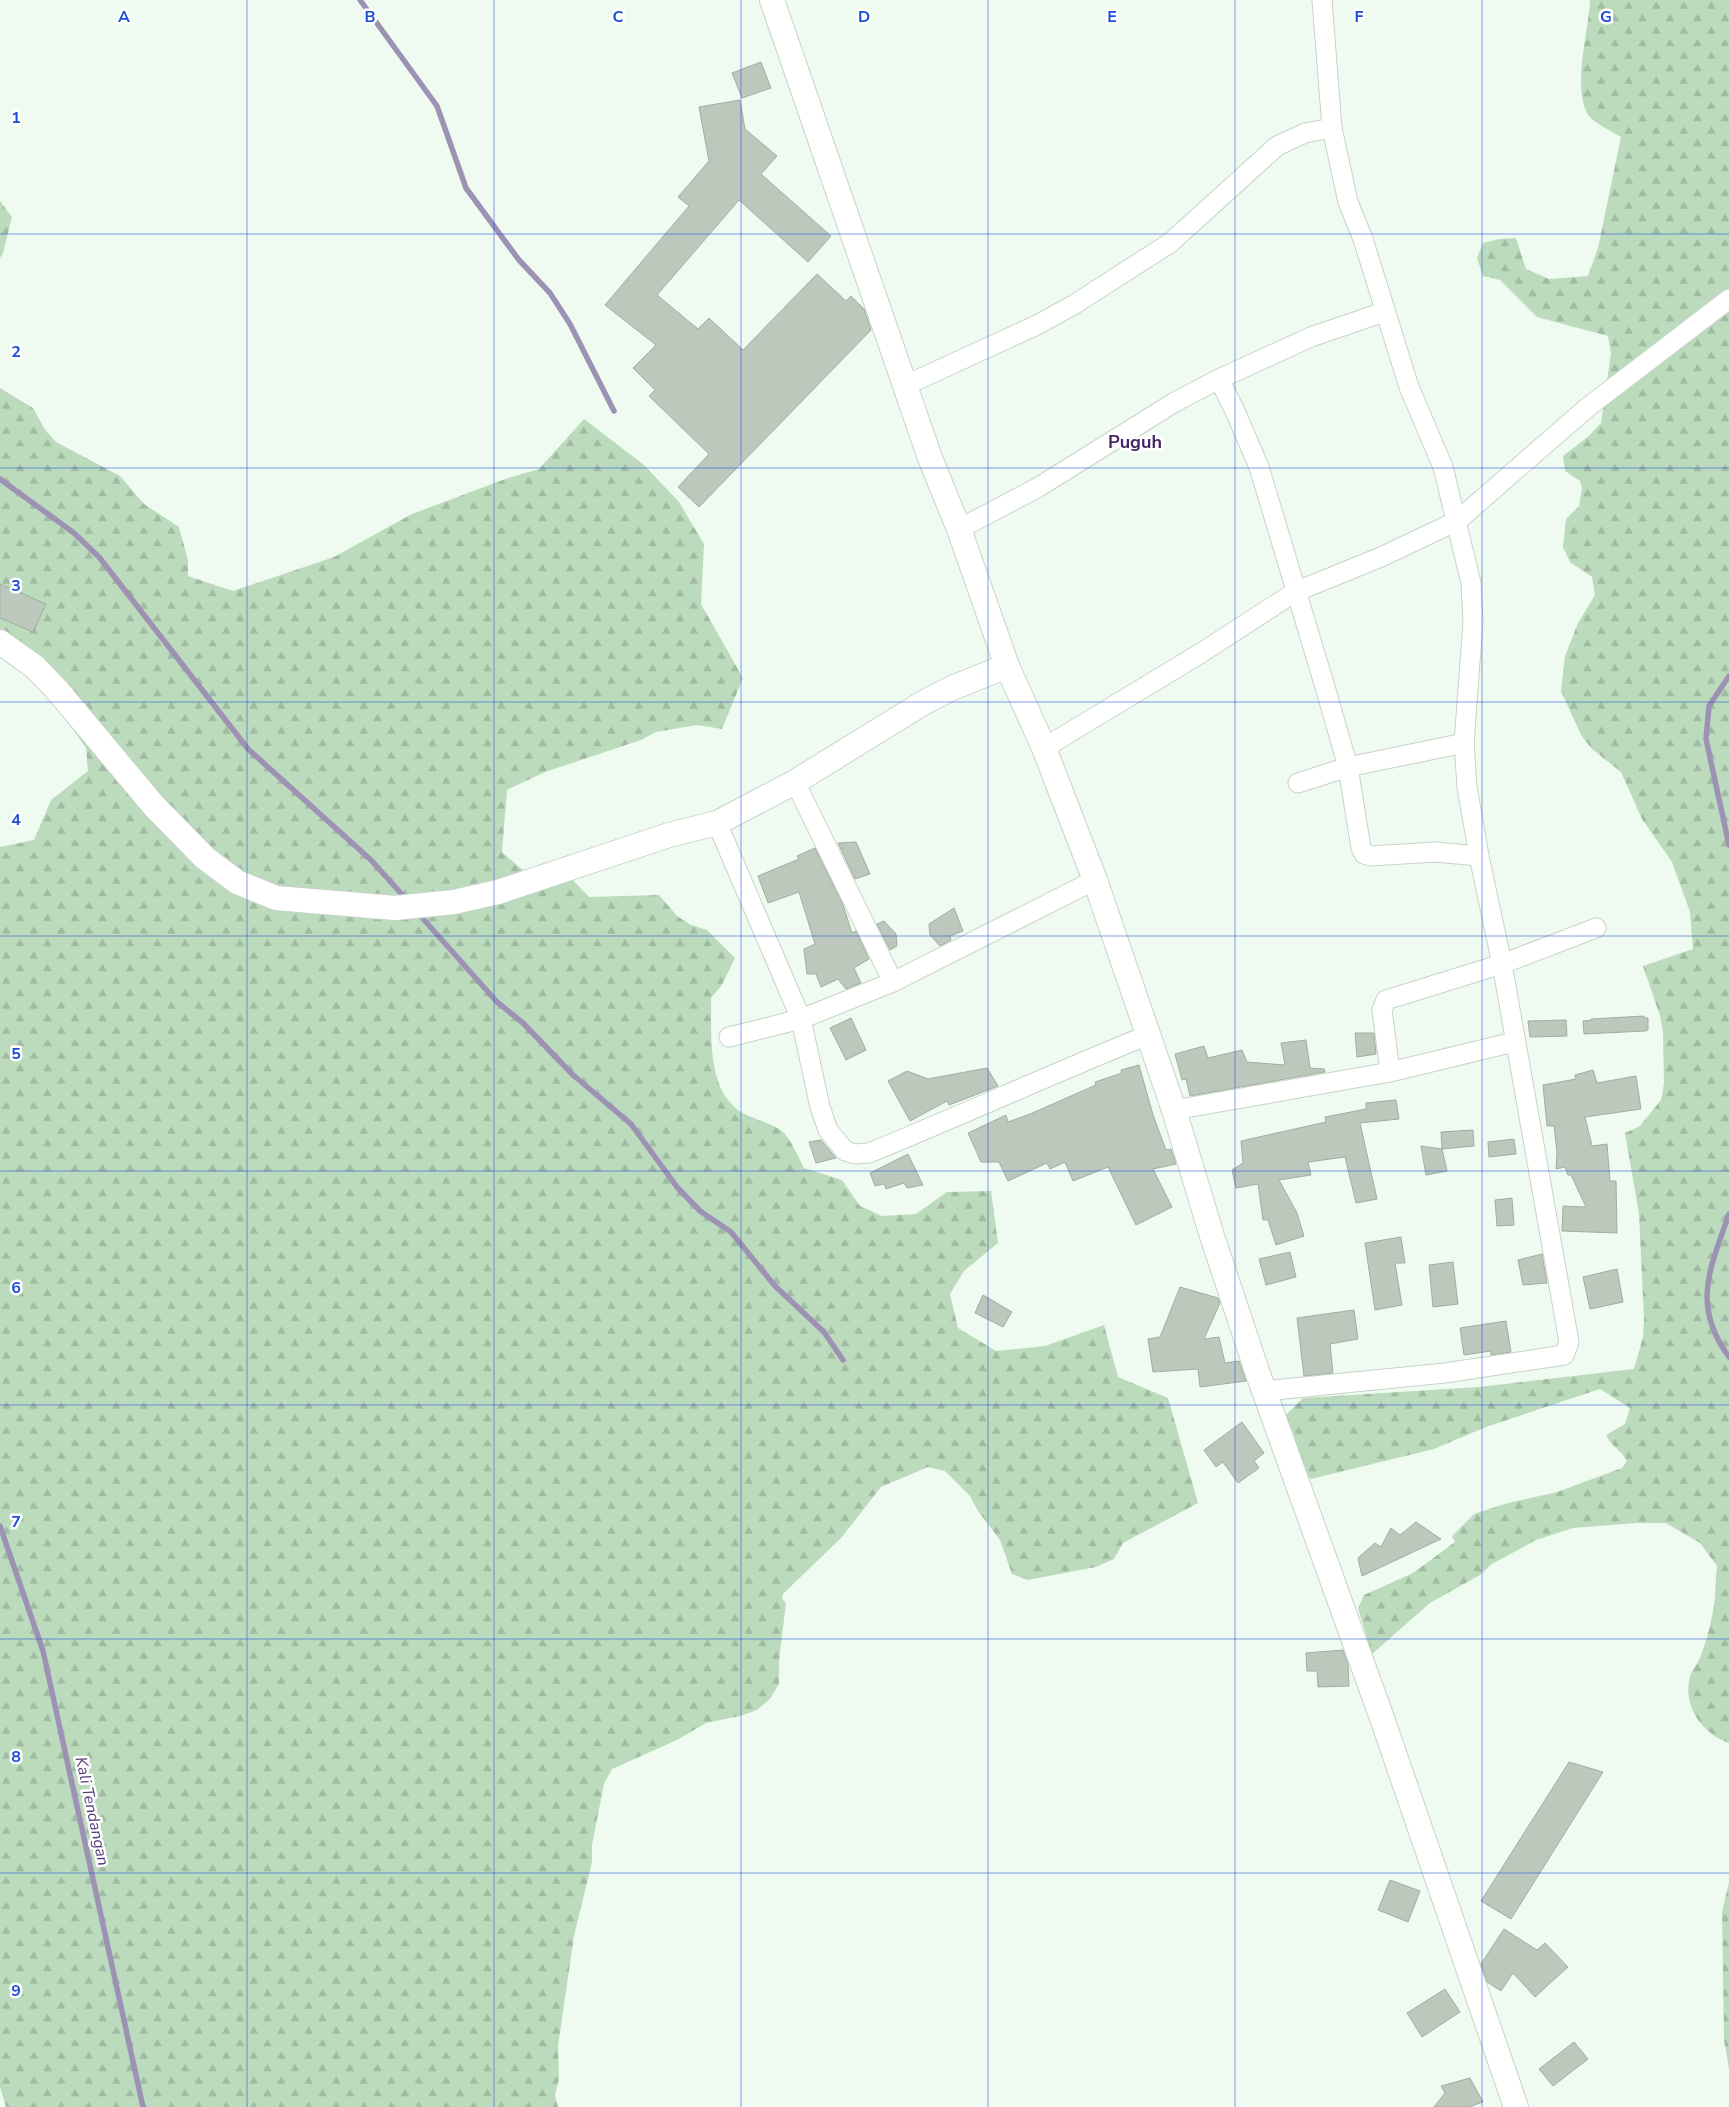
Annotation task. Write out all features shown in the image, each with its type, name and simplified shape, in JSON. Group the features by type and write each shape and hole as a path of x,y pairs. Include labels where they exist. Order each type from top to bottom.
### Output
{"street":[{"path":"772,0 930,458 959,529 1007,666 1044,748 1095,880 1174,1110 1212,1236 1264,1391 1383,1721 1516,2107"},
{"path":"1264,1391 1445,1373 1564,1355 1568,1350 1569,1342 1514,1042 1502,964 1479,856 1467,787 1464,743 1473,602 1471,583 1442,467 1409,387 1363,240 1348,202 1332,128 1322,0"},
{"path":"904,386 1037,325 1075,304 1170,243 1277,146 1305,134 1332,128"},
{"path":"1044,748 1295,592 1397,550 1456,522 1602,396 1729,299"},
{"path":"959,529 1036,488 1175,402 1219,379 1311,337 1384,312"},
{"path":"1219,379 1235,410 1259,468 1348,767 1361,848 1364,854 1371,856 1435,852 1479,856"},
{"path":"0,642 35,668 52,684 154,806 205,858 237,882 276,898 395,908 454,902 498,892 669,835 717,823 795,782 923,703 952,688 1007,666"},
{"path":"1298,783 1348,767 1464,743"},
{"path":"795,782 893,982"},
{"path":"717,823 800,1019 820,1107 828,1130 845,1151 855,1154 869,1153 957,1118 1088,1059 1148,1035"},
{"path":"729,1037 800,1019 893,982 1095,880"},
{"path":"1390,1072 1382,1010 1386,1000 1502,964 1596,928"},
{"path":"1174,1110 1390,1072 1514,1042"}],"green space":[{"path":"1590,0 1729,0 1729,1743 1711,1733 1697,1718 1689,1699 1688,1688 1692,1671 1699,1660 1710,1627 1717,1566 1700,1543 1666,1523 1636,1523 1573,1528 1536,1540 1492,1564 1480,1575 1430,1603 1372,1654 1358,1608 1364,1595 1413,1573 1455,1542 1452,1536 1474,1514 1508,1503 1557,1492 1622,1468 1627,1461 1606,1435 1625,1424 1630,1408 1600,1389 1486,1427 1434,1449 1311,1479 1295,1462 1284,1417 1303,1398 1479,1387 1634,1369 1643,1337 1644,1319 1639,1214 1625,1133 1640,1126 1661,1100 1664,1084 1663,1032 1660,1016 1643,966 1693,949 1690,912 1672,862 1642,819 1621,772 1592,749 1581,735 1561,691 1565,656 1578,623 1595,595 1592,577 1570,562 1563,547 1566,519 1579,506 1582,489 1580,481 1565,471 1563,456 1589,436 1601,423 1611,353 1608,336 1537,317 1500,280 1483,276 1477,258 1483,243 1499,239 1516,238 1526,269 1549,279 1588,276 1598,248 1621,137 1591,118 1584,105 1581,91 1581,76"},
{"path":"0,201 12,217 0,258"},
{"path":"0,388 33,408 44,428 56,442 120,476 144,504 179,527 188,560 188,576 233,591 334,557 412,514 508,478 539,469 584,419 644,465 679,502 704,544 701,604 743,678 722,729 697,725 656,732 641,740 545,772 507,790 502,852 526,873 556,862 589,897 659,895 677,916 691,925 707,930 735,958 722,985 711,998 713,1058 720,1087 738,1110 781,1130 804,1168 842,1180 860,1206 882,1216 916,1214 947,1192 991,1191 998,1243 964,1271 950,1294 958,1328 996,1351 1045,1346 1104,1325 1118,1377 1168,1398 1198,1503 1123,1543 1114,1559 1096,1567 1028,1580 1012,1574 1000,1540 978,1511 970,1496 945,1471 928,1467 881,1487 842,1537 783,1594 782,1599 786,1603 779,1661 779,1684 770,1699 757,1710 740,1716 706,1723 677,1740 612,1769 604,1784 592,1845 592,1862 574,1936 558,2046 559,2079 555,2095 558,2107 6,2107 0,2087 0,847 34,840 51,800 88,771 86,748 37,679 0,656"},
{"path":"1729,1882 1729,2069 1724,2040 1722,1912"}],"building":[{"path":"761,62 771,88 742,98 732,73"},
{"path":"740,100 745,129 777,156 761,174 831,236 808,262 739,200 657,295 698,329 709,318 743,350 817,274 846,301 851,296 864,309 871,330 699,507 678,487 709,454 649,396 655,390 633,368 656,345 605,305 689,206 678,197 709,161 699,107"},
{"path":"0,584 46,604 33,632 0,618"},
{"path":"856,842 870,874 855,879 838,843"},
{"path":"815,848 843,905 852,933 856,931 869,959 854,968 861,983 846,989 838,979 821,987 816,974 807,974 804,949 815,944 799,892 768,903 758,876 799,859 797,856"},
{"path":"954,908 963,931 950,936 951,940 940,946 930,935 929,924"},
{"path":"884,921 896,934 897,946 890,950 877,924"},
{"path":"1644,1016 1644,1018 1648,1018 1648,1030 1645,1031 1584,1034 1583,1021"},
{"path":"851,1018 866,1050 846,1060 830,1028"},
{"path":"1566,1020 1567,1036 1530,1037 1528,1021"},
{"path":"1355,1033 1374,1033 1376,1054 1357,1057"},
{"path":"1306,1040 1310,1068 1324,1069 1325,1072 1190,1096 1186,1079 1182,1080 1175,1054 1204,1046 1208,1058 1242,1050 1247,1062 1285,1065 1281,1043"},
{"path":"1139,1065 1153,1115 1166,1150 1171,1149 1176,1164 1153,1169 1172,1207 1136,1225 1108,1167 1073,1181 1065,1162 1050,1169 1047,1163 1008,1181 999,1162 981,1162 968,1133 1006,1115 1008,1122 1030,1114 1096,1085 1095,1082 1122,1073 1121,1070"},
{"path":"987,1068 998,1086 949,1105 947,1101 910,1121 888,1081 907,1071 928,1079"},
{"path":"1593,1070 1597,1083 1636,1076 1641,1109 1585,1117 1592,1146 1607,1144 1610,1181 1616,1181 1617,1233 1562,1231 1563,1206 1586,1207 1571,1175 1568,1175 1565,1167 1556,1169 1557,1152 1554,1126 1547,1126 1543,1085 1576,1079 1575,1075"},
{"path":"1396,1100 1399,1119 1360,1123 1377,1199 1356,1203 1345,1157 1308,1162 1311,1175 1279,1180 1297,1213 1304,1236 1276,1245 1268,1220 1263,1220 1258,1184 1236,1188 1232,1170 1243,1163 1241,1141 1326,1122 1325,1117 1366,1109 1366,1103"},
{"path":"1473,1130 1474,1146 1442,1149 1441,1132"},
{"path":"1514,1139 1516,1154 1489,1157 1488,1142"},
{"path":"821,1140 836,1158 816,1163 809,1142"},
{"path":"1421,1146 1442,1149 1447,1171 1426,1175"},
{"path":"908,1154 923,1185 907,1188 904,1183 886,1189 884,1184 875,1186 870,1173"},
{"path":"1512,1198 1514,1225 1497,1226 1495,1200"},
{"path":"1401,1237 1405,1263 1395,1263 1402,1305 1375,1310 1365,1243"},
{"path":"1290,1252 1296,1277 1266,1285 1259,1259"},
{"path":"1542,1254 1547,1283 1523,1285 1518,1260"},
{"path":"1453,1262 1458,1304 1433,1307 1429,1265"},
{"path":"1617,1269 1623,1302 1590,1309 1583,1277"},
{"path":"1180,1287 1218,1298 1220,1303 1204,1339 1219,1337 1225,1363 1239,1361 1246,1381 1200,1387 1198,1369 1153,1372 1148,1339 1160,1337"},
{"path":"983,1295 1012,1312 1003,1327 975,1313"},
{"path":"1354,1310 1358,1339 1330,1344 1333,1373 1304,1376 1297,1318"},
{"path":"1506,1321 1511,1352 1491,1355 1491,1351 1464,1355 1460,1328"},
{"path":"1242,1422 1264,1453 1254,1461 1259,1468 1238,1483 1223,1462 1216,1467 1204,1450"},
{"path":"1416,1522 1441,1539 1362,1576 1358,1558 1375,1543 1381,1547 1391,1528 1400,1535"},
{"path":"1343,1650 1348,1664 1349,1686 1318,1687 1317,1671 1307,1671 1306,1653"},
{"path":"1569,1762 1603,1772 1511,1919 1481,1901"},
{"path":"1390,1880 1420,1891 1408,1922 1378,1910"},
{"path":"1504,1929 1537,1950 1545,1943 1568,1967 1535,1997 1513,1973 1501,1991 1487,1982 1481,1964"},
{"path":"1445,1989 1460,2012 1422,2037 1407,2013"},
{"path":"1574,2042 1588,2059 1553,2086 1539,2069"},
{"path":"1470,2078 1483,2102 1469,2107 1434,2107 1445,2093 1441,2086"}],"waterway":[{"path":"360,0 437,106 466,188 519,260 550,293 570,324 614,411"},
{"path":"0,479 74,533 99,557 248,749 371,860 407,900"},
{"path":"1729,676 1709,706 1706,739 1729,845"},
{"path":"418,913 497,1002 523,1023 573,1075 631,1124 677,1187 700,1211 731,1232 775,1286 824,1332 843,1360"},
{"path":"1729,1214 1711,1270 1707,1303 1710,1320 1717,1338 1729,1357"},
{"name":"Kali Tendangan","path":"0,1526 43,1651 143,2107"}],"district":[{"name":"Puguh","path":"1135,442"}]}
